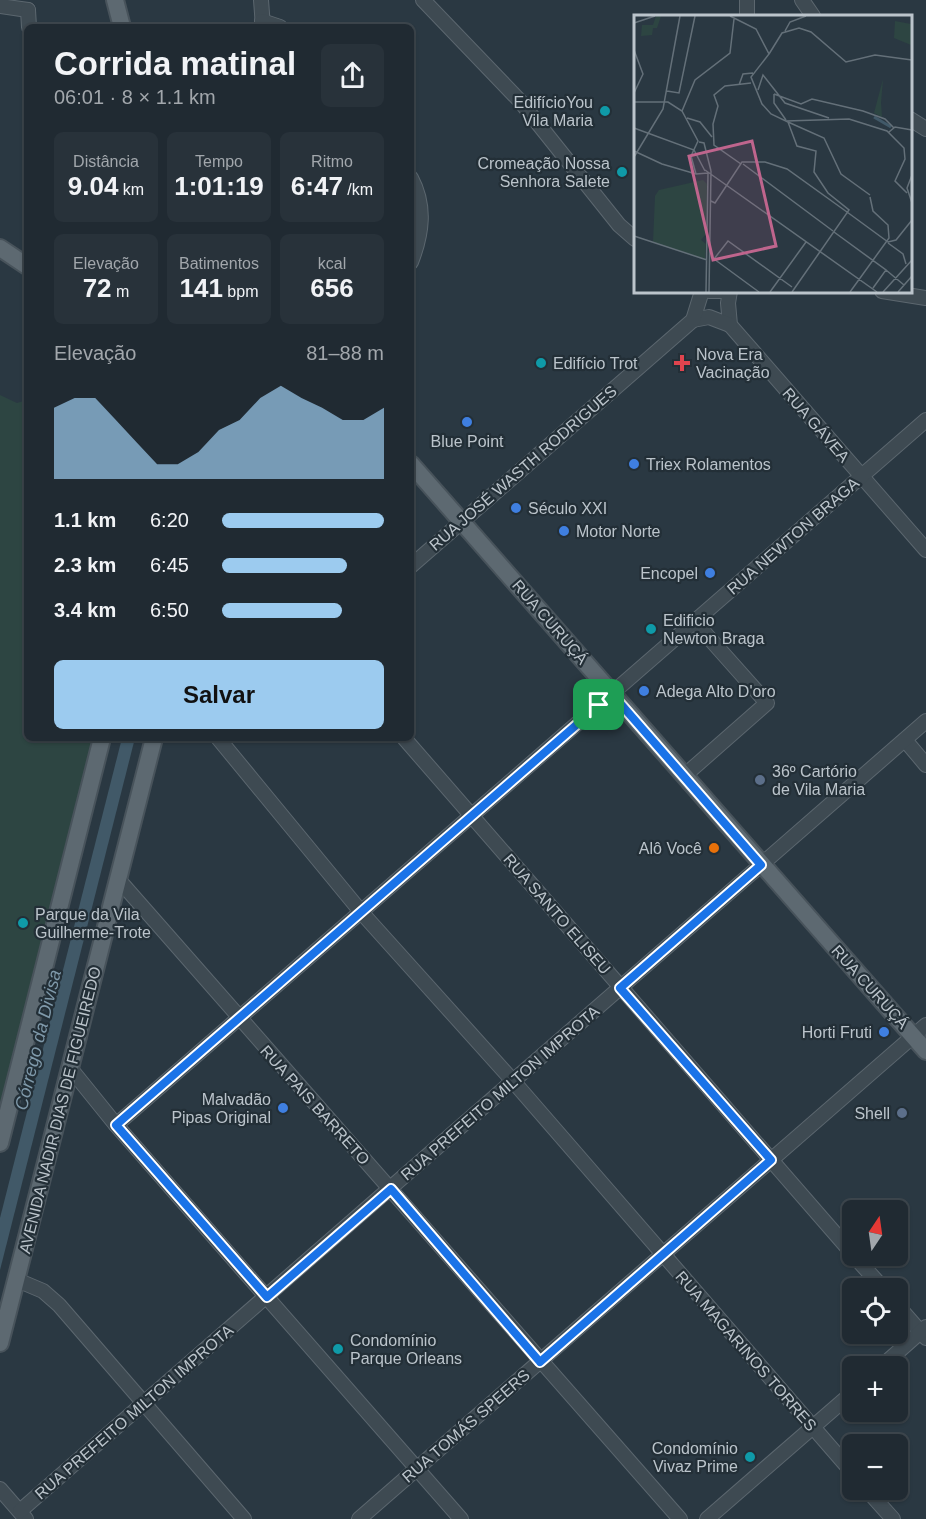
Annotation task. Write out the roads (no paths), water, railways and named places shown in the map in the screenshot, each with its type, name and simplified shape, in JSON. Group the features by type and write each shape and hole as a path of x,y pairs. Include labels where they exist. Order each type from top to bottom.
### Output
{"main road":[{"path":"115,0 121,24"},
{"path":"0,248 24,264"},
{"name":"RUA CURUÇÁ","path":"414,467 761,865 920,1031 926,1051"},
{"path":"0,1143 101,741"},
{"name":"AVENIDA NADIR DIAS DE FIGUEIREDO","path":"0,1343 153,741"}],"street":[{"path":"261,0 263,24"},
{"path":"423,0 520,101 619,225 634,238"},
{"path":"802,0 812,15"},
{"path":"0,6 32,5 29,24"},
{"path":"911,120 926,129"},
{"path":"414,187 421,209 418,243 414,254"},
{"path":"693,320 702,292"},
{"path":"693,320 710,316 730,325 728,303 730,292"},
{"path":"888,292 926,298"},
{"name":"RUA JOSÉ WASTH RODRIGUES","path":"414,563 693,320"},
{"name":"RUA GÁVEA","path":"730,325 926,550"},
{"name":"RUA NEWTON BRAGA","path":"116,1125 926,420"},
{"path":"684,776 767,703 695,622"},
{"name":"RUA PREFEITO MILTON IMPROTA","path":"23,1515 144,1405 926,721"},
{"path":"905,740 926,765"},
{"name":"RUA MAGARINOS TORRES","path":"220,741 362,913 513,1081 842,1460"},
{"name":"RUA SANTO ELISEU","path":"407,741 842,1241"},
{"name":"RUA PAIS BARRETO","path":"118,879 239,1020 391,1189 540,1362 680,1519"},
{"name":"RUA TOMÁS SPEERS","path":"359,1519 920,1031"},
{"path":"70,1068 116,1125 461,1519"},
{"name":"RUA SANTO ELISEU","path":"864,1266 874,1278"},
{"path":"17,1280 43,1292 59,1305 243,1519"},
{"path":"895,1356 924,1333 908,1316"},
{"path":"706,1519 842,1402"},
{"path":"0,1489 23,1515"},
{"path":"876,1500 893,1519"}],"water":[{"path":"121,741 134,741 0,1270 0,1218"}],"place":[{"name":"EdifícioYou Vila Maria","path":"605,111"},
{"name":"Cromeação Nossa Senhora Salete","path":"622,172"},
{"name":"Edifício Trot","path":"541,363"},
{"name":"Nova Era Vacinação","path":"682,363"},
{"name":"Blue Point","path":"467,422"},
{"name":"Triex Rolamentos","path":"634,464"},
{"name":"Século XXI","path":"516,508"},
{"name":"Motor Norte","path":"564,531"},
{"name":"Encopel","path":"710,573"},
{"name":"Edificio Newton Braga","path":"651,629"},
{"name":"Adega Alto D'oro","path":"644,691"},
{"name":"36º Cartório de Vila Maria","path":"760,780"},
{"name":"Alô Você","path":"714,848"},
{"name":"Parque da Vila Guilherme-Trote","path":"23,923"},
{"name":"Horti Fruti","path":"884,1032"},
{"name":"Malvadão Pipas Original","path":"283,1108"},
{"name":"Shell","path":"902,1113"},
{"name":"Condomínio Parque Orleans","path":"338,1349"},
{"name":"Condomínio Vivaz Prime","path":"750,1457"}],"water label":[{"name":"Córrego da Divisa","path":"38,1040"}]}
